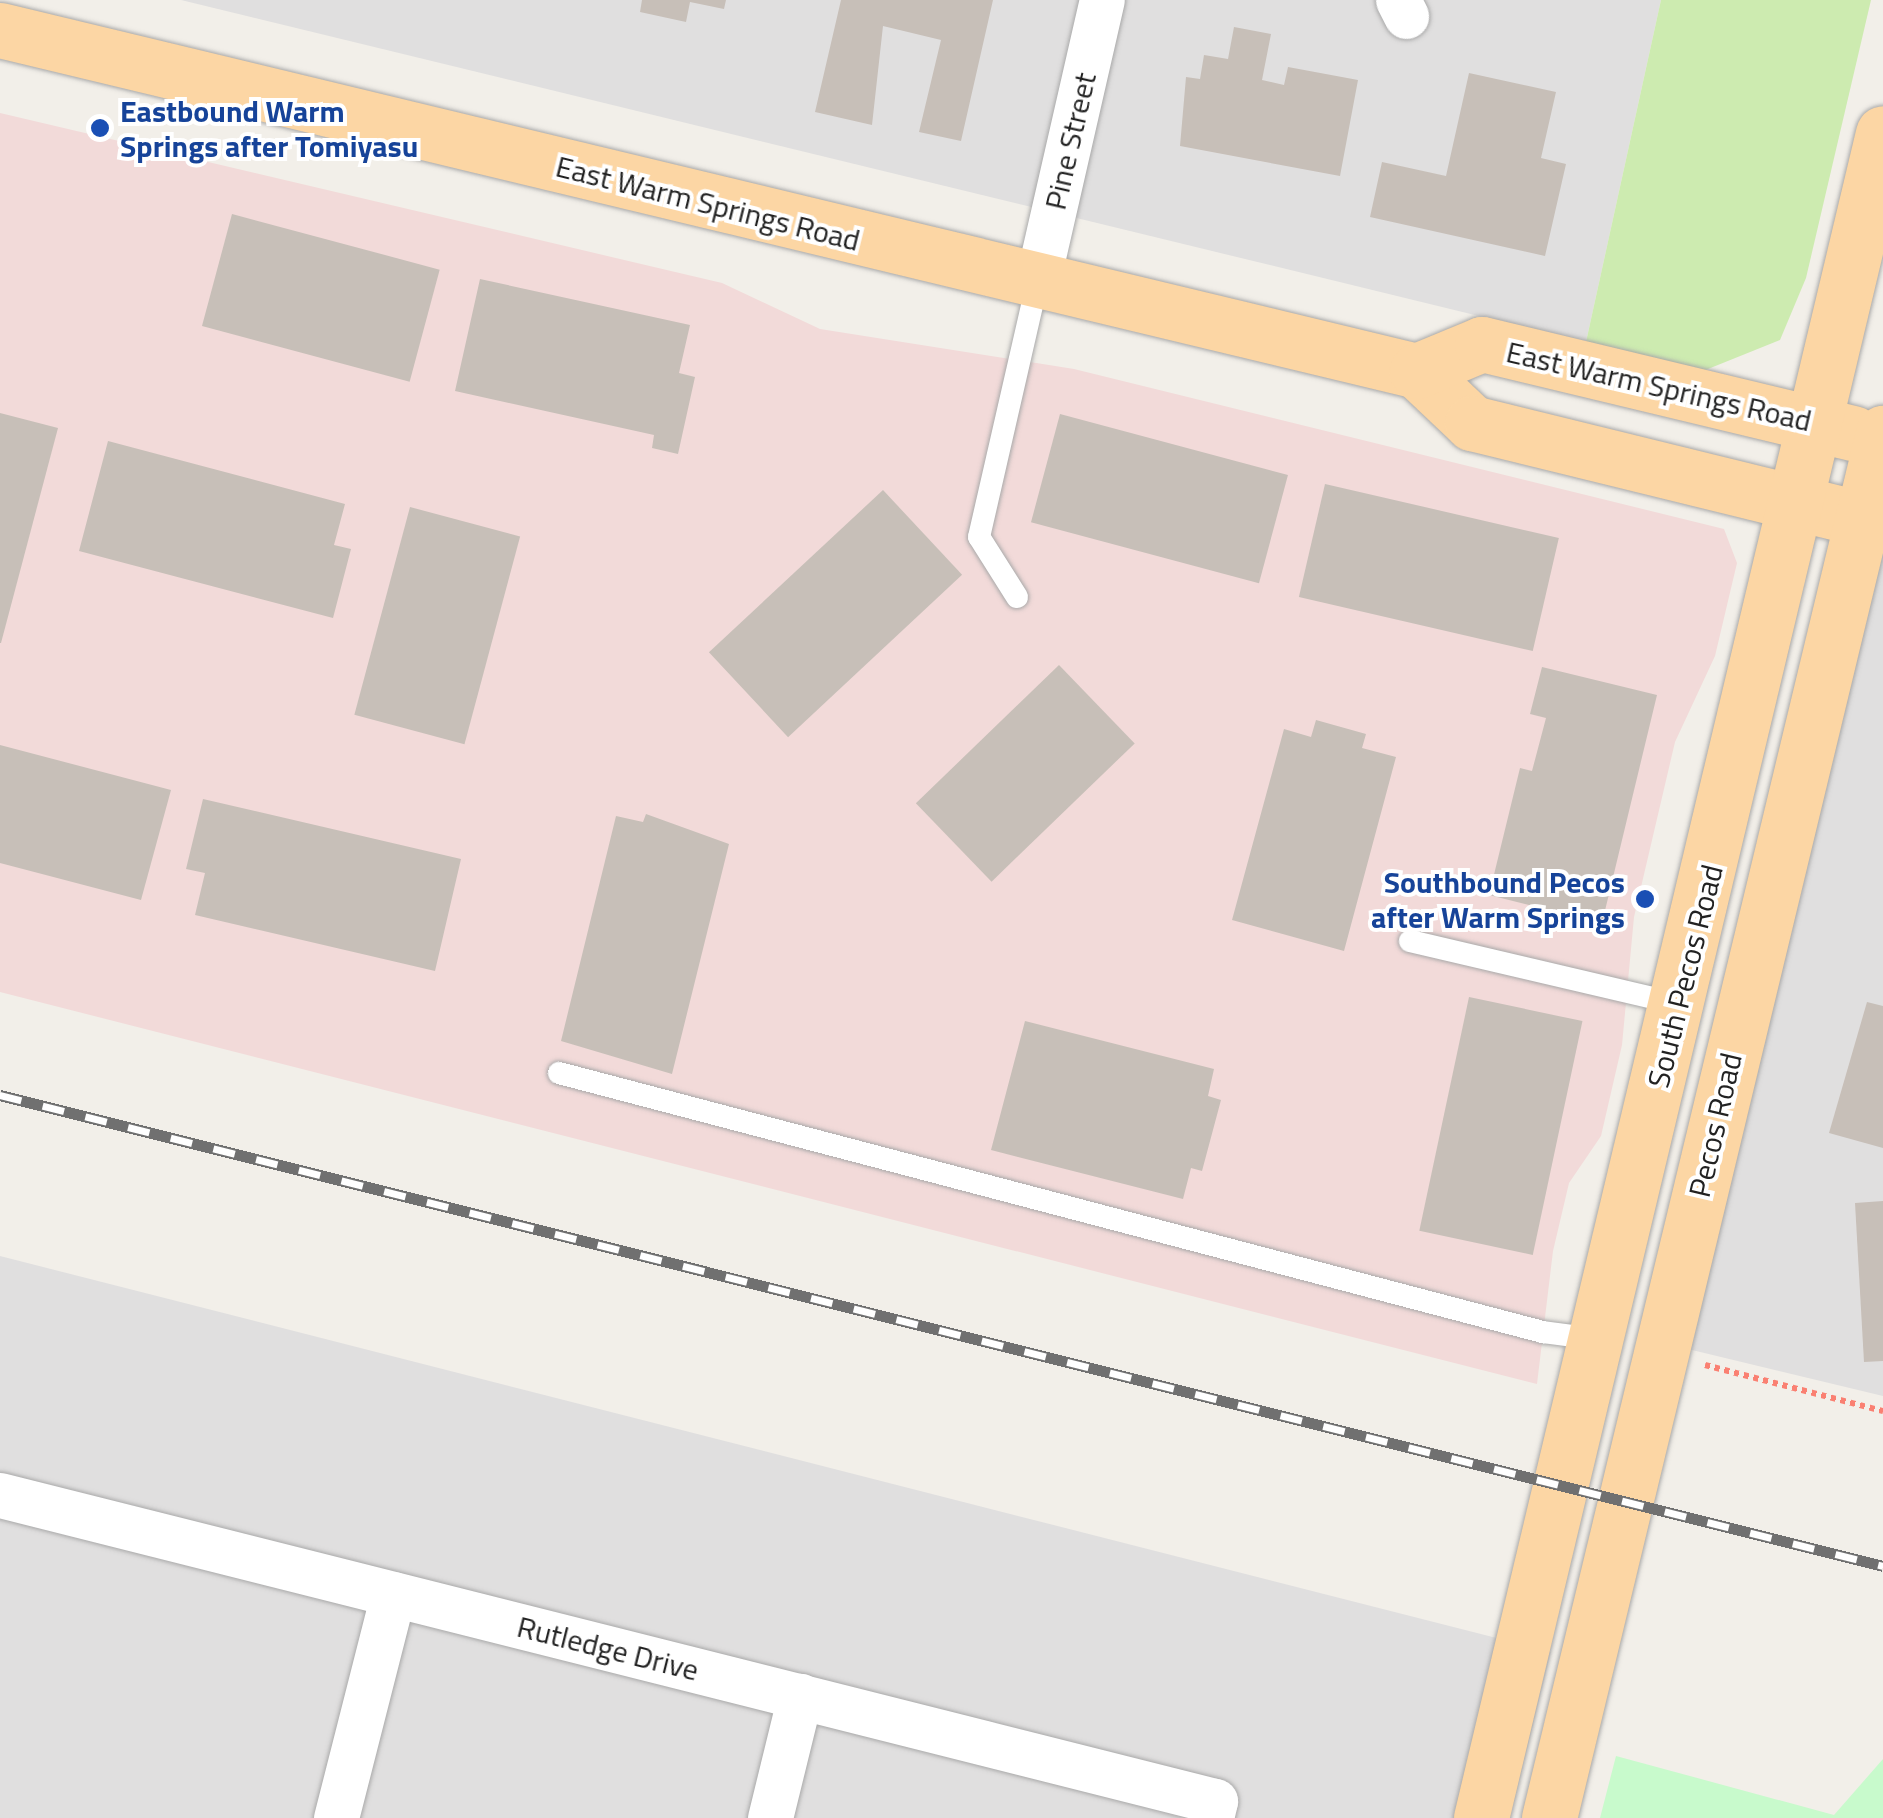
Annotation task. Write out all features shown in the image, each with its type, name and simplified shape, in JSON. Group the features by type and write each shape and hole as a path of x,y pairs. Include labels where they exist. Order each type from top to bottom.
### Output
{"main road":[{"name":"East Warm Springs Road","path":"0,30 1037,283 1417,371 1482,344 1862,433"},
{"name":"South Pecos Road","path":"1481,1818 1679,1004 1843,513 1862,433 1883,133"},
{"path":"1417,371 1472,423 1843,513"},
{"name":"Pecos Road","path":"1549,1818 1843,513"}],"street":[{"name":"Pine Street","path":"1037,283 1102,0"},
{"name":"Rutledge Drive","path":"0,1495 800,1696 1213,1810"},
{"path":"336,1818 393,1594"},
{"path":"770,1818 800,1696"}],"lane":[{"path":"1017,598 979,537 1037,283"},
{"path":"1410,941 1679,1004"},
{"path":"560,1073 1543,1332 1596,1339"}],"path":[{"path":"1704,1365 1883,1411"}],"shaded area":[{"path":"181,0 1661,0 1586,342"},
{"path":"0,113 722,283 820,329 1074,369 1724,529 1737,563 1715,656 1675,742 1634,917 1622,1045 1601,1136 1569,1183 1553,1251 1537,1384 0,992"},
{"path":"1883,432 1883,1396 1663,1343"},
{"path":"0,1256 1551,1652 1510,1818 0,1818"}],"green space":[{"path":"1661,0 1871,0 1806,278 1780,340 1698,373 1586,342"},
{"path":"1616,1756 1834,1815 1883,1759 1883,1818 1600,1818"}],"building":[{"path":"642,0 726,0 724,9 690,2 686,22 640,12"},
{"path":"841,0 993,0 961,141 919,132 941,40 883,26 872,125 815,112"},
{"path":"1234,27 1271,34 1262,80 1284,85 1288,67 1358,80 1340,176 1180,146 1186,77 1200,79 1204,55 1228,59"},
{"path":"1469,73 1556,92 1541,158 1566,164 1545,256 1370,217 1382,162 1446,176"},
{"path":"232,214 440,270 410,382 202,326"},
{"path":"480,279 690,325 679,373 695,377 678,454 652,448 654,435 455,391"},
{"path":"0,413 58,428 1,643 0,643"},
{"path":"1060,414 1288,475 1259,583 1031,522"},
{"path":"108,441 345,504 334,545 351,549 333,618 79,551"},
{"path":"1325,484 1559,538 1533,651 1299,597"},
{"path":"883,490 962,575 788,737 709,652"},
{"path":"410,507 520,537 464,744 354,715"},
{"path":"1059,665 1135,743 992,882 916,803"},
{"path":"1542,667 1657,695 1602,923 1489,895 1520,768 1532,771 1546,718 1530,714"},
{"path":"1316,720 1366,734 1362,748 1396,757 1344,951 1232,920 1284,729 1311,737"},
{"path":"0,745 171,790 141,900 0,863"},
{"path":"203,799 461,859 435,971 195,915 205,873 186,869"},
{"path":"646,814 729,844 672,1074 561,1041 616,816 643,822"},
{"path":"1469,997 1582,1021 1533,1255 1419,1231"},
{"path":"1867,1002 1883,1006 1883,1148 1829,1133"},
{"path":"1025,1021 1214,1069 1208,1096 1221,1100 1202,1171 1191,1168 1183,1199 991,1150"},
{"path":"1883,1201 1883,1361 1864,1362 1855,1203"}],"railway":[{"path":"0,1095 1883,1566"}],"place":[{"name":"Eastbound Warm Springs after Tomiyasu","path":"100,128"},
{"name":"Southbound Pecos after Warm Springs","path":"1645,899"}]}
